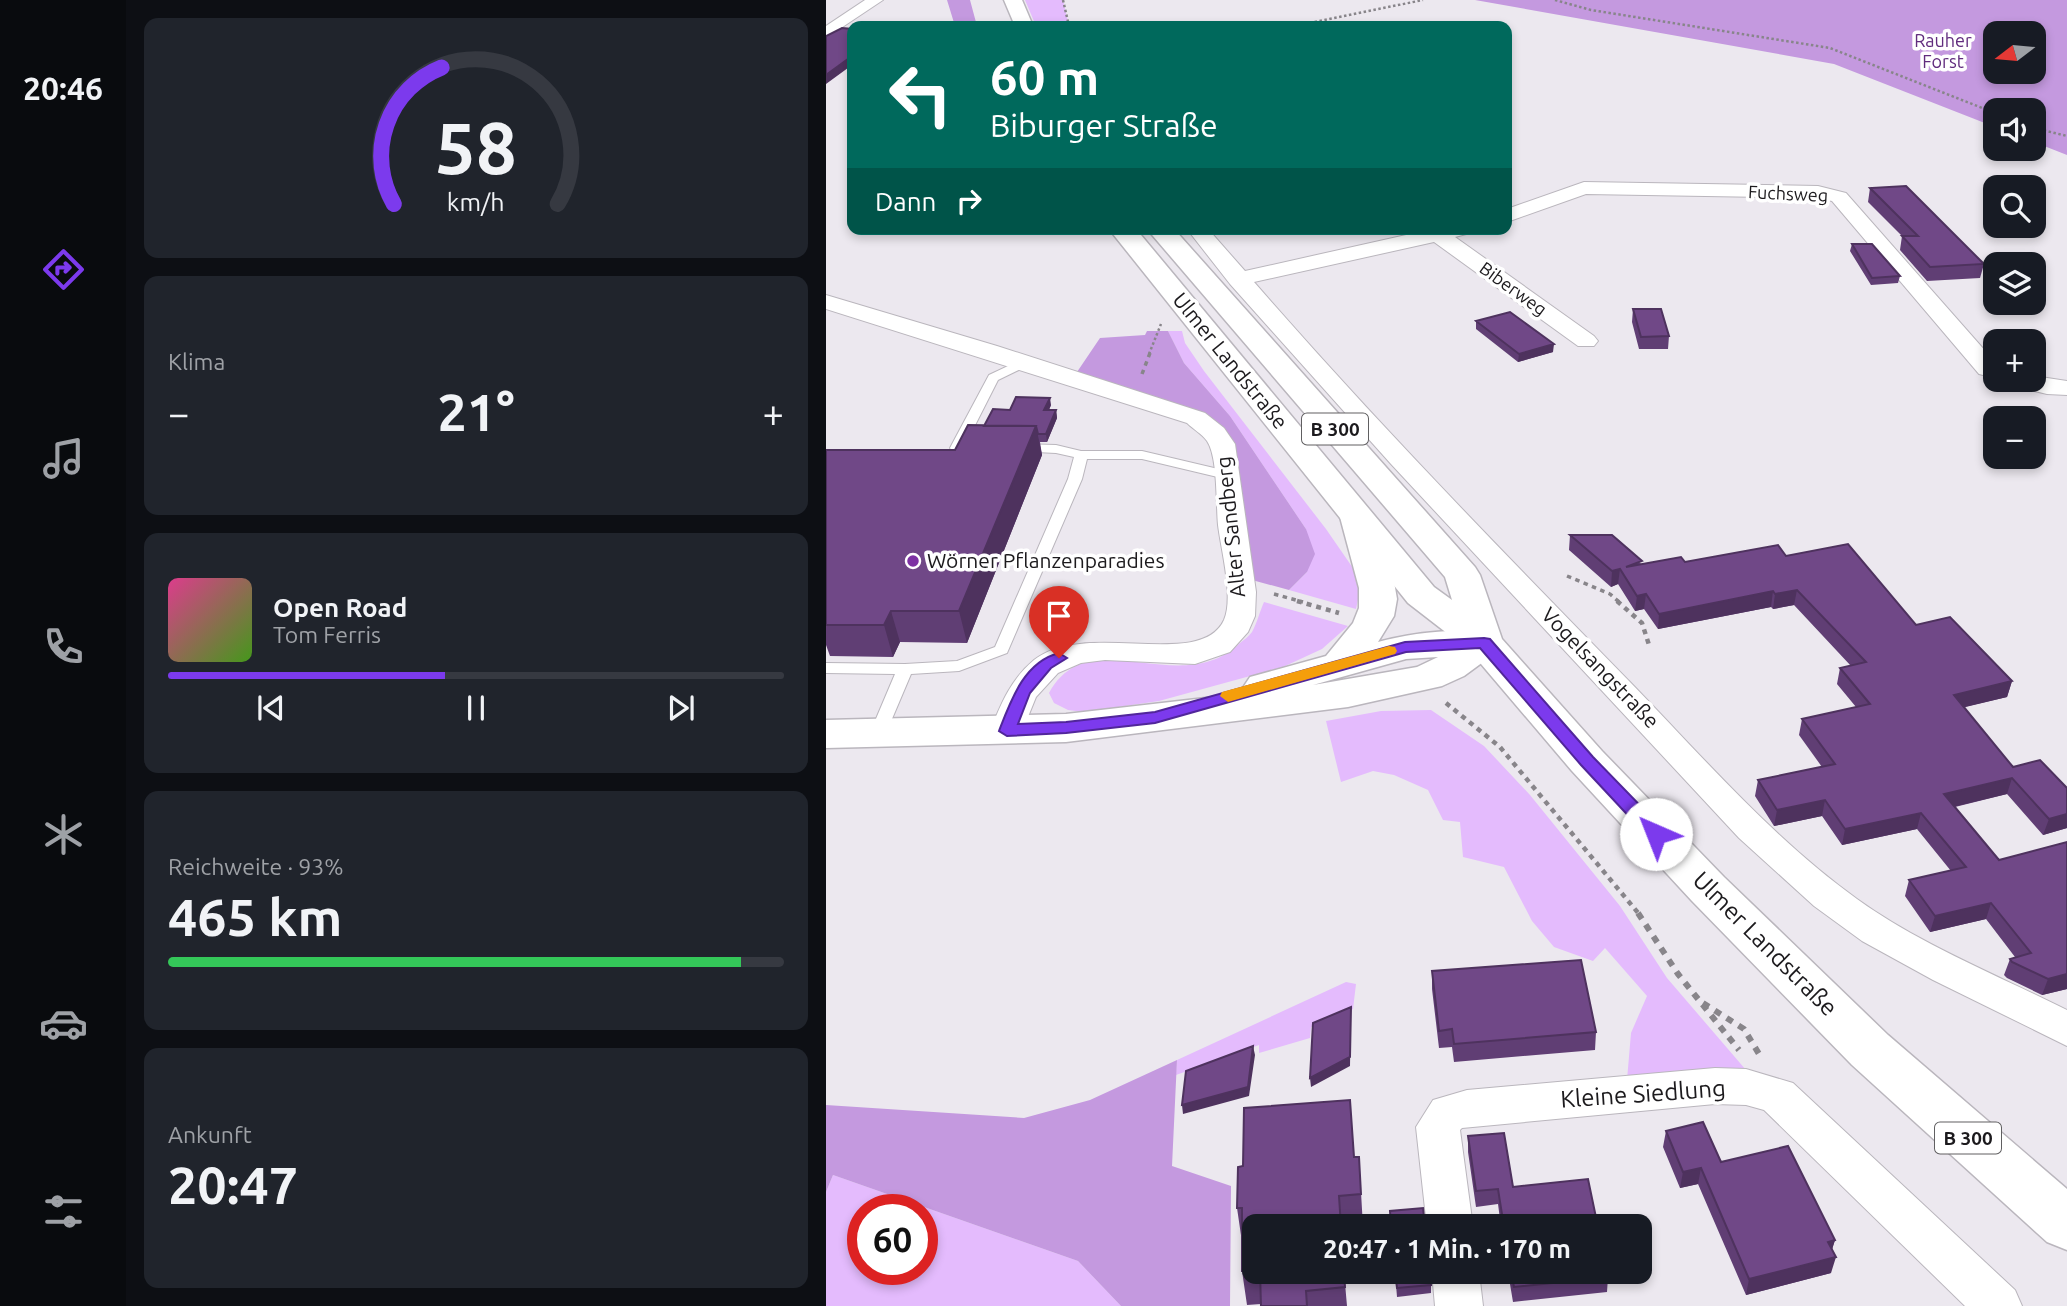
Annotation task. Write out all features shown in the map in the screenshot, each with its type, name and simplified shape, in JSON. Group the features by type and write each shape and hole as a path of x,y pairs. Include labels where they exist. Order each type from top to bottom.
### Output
{"main road":[{"path":"1013,0 1022,21"},
{"name":"Ulmer Landstraße","path":"1127,235 1420,595 1484,643 1587,761 1771,952 1870,1050 2067,1224"},
{"name":"Ulmer Landstraße","path":"1165,235 1462,575 1484,643"},
{"path":"1340,664 1372,622 1378,609 1378,595 1357,517"},
{"path":"1155,717 1405,647 1484,643"},
{"path":"826,734 1066,728 1349,694 1428,677 1450,667 1484,643"}],"street":[{"path":"826,33 874,0"},
{"name":"Fuchsweg","path":"1512,214 1584,188 1818,192 1839,197 1983,363"},
{"name":"Vogelsangstraße","path":"1202,235 1238,279 1472,534 1752,829 1790,865 1831,900 1875,930 2067,1028"},
{"path":"1238,279 1443,235"},
{"name":"Biberweg","path":"1440,236 1586,341"},
{"name":"Alter Sandberg","path":"826,302 1025,362 1196,418 1222,442 1242,591 1238,624 1219,645 1200,654 1171,656 1101,649 1073,652 1046,664 1022,692 1007,731"},
{"path":"2046,387 2067,388"},
{"name":"Kleine Siedlung","path":"1448,1214 1437,1126 1448,1113 1467,1108 1715,1086 1770,1086 1998,1306"},
{"path":"1456,1284 1459,1306"}],"lane":[{"path":"981,448 957,448 993,378 1025,362"},
{"path":"1006,448 1055,449 1081,456 1142,455 1226,475"},
{"path":"826,668 905,669 959,666 1001,650 1075,479 1081,456"},
{"path":"878,733 905,669"}],"path":[{"path":"1063,0 1068,21"},
{"path":"1320,21 1423,0"},
{"path":"1555,0 1591,10 1830,48 1983,108"},
{"path":"2046,131 2067,136"},
{"path":"1119,393 1144,372 1161,323"},
{"path":"1567,576 1609,594 1642,623 1649,645"},
{"path":"1242,591 1267,593 1372,622"},
{"path":"1428,677 1450,709 1500,747 1632,904 1700,1002 1770,1086"},
{"path":"1700,1002 1739,1022 1746,1030 1770,1086"}],"shaded area":[{"path":"1025,0 1063,0 1068,21 1034,21"},
{"path":"1168,331 1182,331 1185,343 1204,371 1326,529 1355,571 1359,595 1356,609 1289,590 1307,572 1306,529 1230,416 1184,363"},
{"path":"1264,602 1348,626 1322,649 1283,667 1159,701 1084,712 1068,710 1054,703 1049,693 1066,672 1087,662 1111,660 1190,665 1216,659 1251,633"},
{"path":"1431,710 1484,746 1530,795 1620,906 1667,978 1746,1070 1627,1080 1631,1033 1647,996 1605,948 1593,961 1554,947 1532,921 1504,867 1463,857 1460,822 1443,820 1428,790 1394,775 1373,771 1341,782 1326,721 1381,711"},
{"path":"1346,982 1356,984 1353,1009 1311,1027 1310,1038 1259,1053 1259,1045 1176,1075 1177,1060"},
{"path":"833,1175 887,1194 847,1194 847,1285 938,1285 938,1212 1078,1261 1121,1306 826,1306 826,1192"}],"green space":[{"path":"947,0 970,0 976,21 953,21"},
{"name":"Rauher Forst","path":"1475,0 2067,0 2067,155 2046,147 2046,98 1983,98 1983,122 1834,64"},
{"path":"1147,331 1168,331 1184,363 1230,416 1306,529 1315,554 1307,572 1289,590 1252,580 1227,435 1212,418 1077,372 1100,338 1145,335"},
{"path":"1177,1060 1172,1166 1231,1186 1230,1306 1121,1306 1078,1261 938,1212 938,1194 887,1194 833,1175 826,1192 826,1105 1024,1118 1090,1100"}],"building":[{"path":"842,28 847,28 847,60 826,75 826,36"},
{"path":"1906,186 1983,264 1930,267 1902,236 1918,236 1870,188"},
{"path":"1852,244 1872,244 1900,276 1872,278"},
{"path":"1633,309 1661,309 1669,336 1641,337"},
{"path":"1510,312 1554,344 1519,354 1476,321"},
{"path":"1016,397 1050,398 1044,410 1056,410 1046,434 1038,434 1036,426 984,426 993,409 1010,410"},
{"name":"Wörner Pflanzenparadies","path":"968,425 1036,426 959,611 891,611 884,625 826,625 826,450 955,450"},
{"path":"1570,535 1612,535 1642,561 1626,567 1681,557 1685,562 1778,545 1786,556 1848,544 1916,625 1950,617 2012,681 1954,695 2013,767 2040,760 2067,788 2067,814 2049,819 2012,778 1944,794 1999,860 2067,842 2067,974 2048,979 2012,962 2010,959 2031,953 1991,903 1935,916 1909,880 1966,867 1921,813 1845,829 1825,800 1777,810 1758,780 1835,764 1802,719 1870,704 1840,668 1866,662 1797,590 1775,594 1773,591 1659,614 1646,594 1637,596 1620,569 1612,571"},
{"path":"1581,960 1596,1032 1454,1044 1452,1029 1439,1031 1432,971"},
{"path":"1351,1007 1350,1057 1310,1078 1313,1023"},
{"path":"1253,1046 1248,1087 1182,1105 1186,1071"},
{"path":"1350,1100 1354,1157 1359,1157 1361,1194 1339,1196 1340,1214 1242,1214 1242,1208 1237,1208 1238,1167 1243,1166 1244,1108"},
{"path":"1703,1122 1721,1162 1788,1146 1835,1240 1828,1242 1836,1257 1749,1279 1701,1168 1683,1172 1666,1131"},
{"path":"1504,1133 1513,1187 1588,1179 1595,1214 1502,1214 1498,1189 1476,1191 1468,1136"},
{"path":"1423,1208 1424,1214 1390,1214 1390,1211"},
{"path":"1260,1284 1345,1284 1345,1287 1306,1291 1307,1306 1261,1306"},
{"path":"1396,1284 1431,1284 1431,1285 1397,1288"},
{"path":"1513,1284 1542,1284 1514,1287"}],"slow traffic":[{"path":"1228,696 1389,651"}],"place":[{"name":"Wörner Pflanzenparadies","path":"913,561"}],"route":[{"path":"1059,658 1046,664 1022,692 1007,731 1066,728 1155,717 1405,647 1484,643 1587,761 1656,834"}]}
